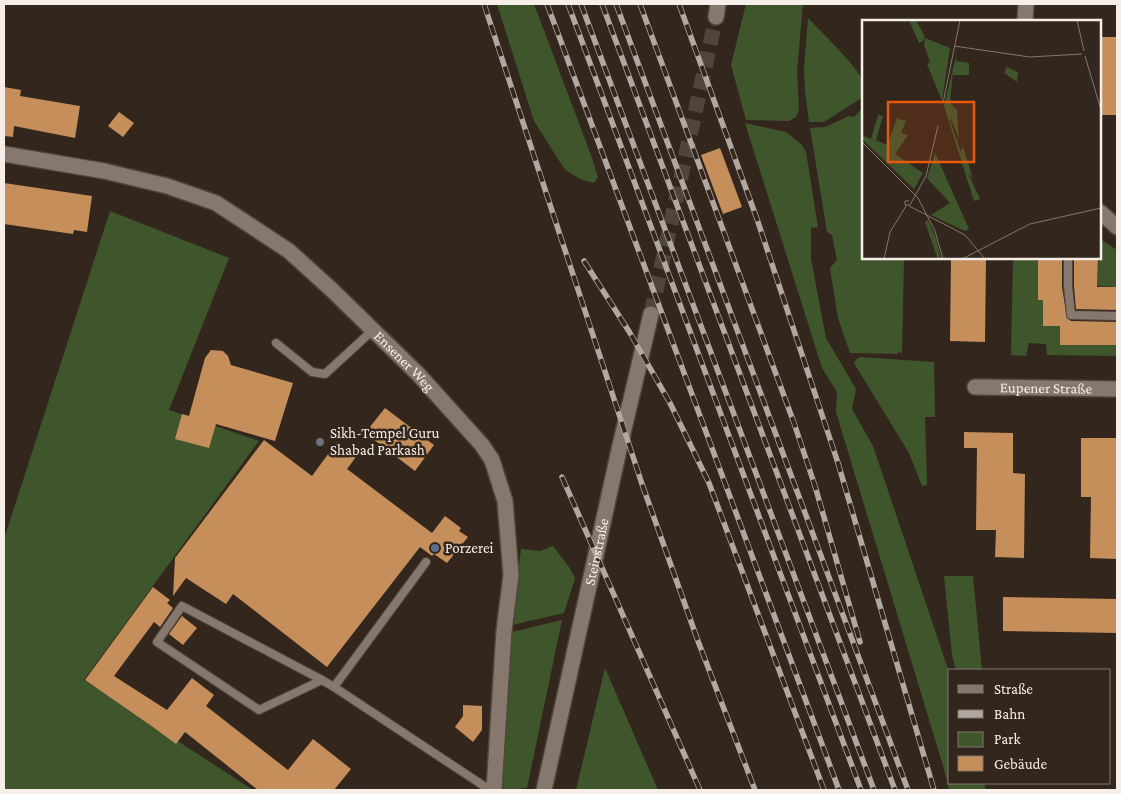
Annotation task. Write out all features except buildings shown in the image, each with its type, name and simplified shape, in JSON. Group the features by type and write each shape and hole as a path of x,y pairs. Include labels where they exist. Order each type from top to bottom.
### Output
{"street":[{"path":"1025,20 1026,4"},
{"name":"Ensener Weg","path":"4,154 104,171 167,186 216,202 289,251 419,375 482,445 492,460 505,501 511,575 504,631 494,790"},
{"path":"1101,213 1117,227"},
{"name":"Steinstraße","path":"544,790 651,314"},
{"name":"Eupener Straße","path":"975,387 1117,389"}],"lane":[{"path":"1068,259 1071,315 1117,316"},
{"path":"276,343 312,372 325,374 372,330"},
{"path":"334,687 426,562"},
{"path":"322,680 258,710 156,642 182,606 322,680 334,687 490,790"}],"green space":[{"path":"497,4 534,4 591,155 598,177 594,183 582,180 565,170 534,121"},
{"path":"746,4 803,4 797,71 799,110 796,117 789,121 746,120 731,65"},
{"path":"808,18 859,74 862,79 862,98 824,122 809,122 804,68"},
{"path":"862,108 862,259 904,259 902,353 898,352 898,354 850,353 838,318 830,268 837,260 832,235 827,232 810,128 825,127 849,116 854,117"},
{"path":"745,123 786,132 802,145 806,152 818,227 811,228 811,259 826,338 856,389 852,409 873,446 948,669 948,784 984,784 986,790 949,790 836,412 837,392 822,368"},
{"path":"110,211 229,258 169,410 259,441 84,680 253,790 4,790 4,539"},
{"path":"1101,240 1117,250 1117,287 1097,286 1099,259 1101,259"},
{"path":"1013,259 1038,259 1038,299 1043,300 1043,325 1060,326 1060,345 1117,345 1117,356 1047,355 1046,344 1029,343 1026,356 1011,355"},
{"path":"860,357 934,362 935,417 925,417 927,485 922,486 909,453 854,363"},
{"path":"553,546 575,578 564,613 512,625 521,549 540,551"},
{"path":"944,576 973,576 982,669 956,669 952,655"},
{"path":"562,620 527,788 522,790 497,790 503,693 512,632"},
{"path":"605,668 658,790 576,790"}],"tunnel":[{"path":"651,314 716,17"}],"railway":[{"path":"484,4 642,484 698,641 755,790"},
{"path":"547,4 839,790"},
{"path":"568,4 861,790"},
{"path":"581,4 874,790"},
{"path":"602,4 895,790"},
{"path":"616,4 908,790"},
{"path":"640,4 794,423 815,486 860,642"},
{"path":"679,4 757,219 838,463 934,790"},
{"path":"584,261 630,333 670,403 709,483 824,790"},
{"path":"562,477 700,790"}],"place":[{"name":"Sikh-Tempel Guru Shabad Parkash","path":"320,442"},
{"name":"Porzerei","path":"435,548"}]}
